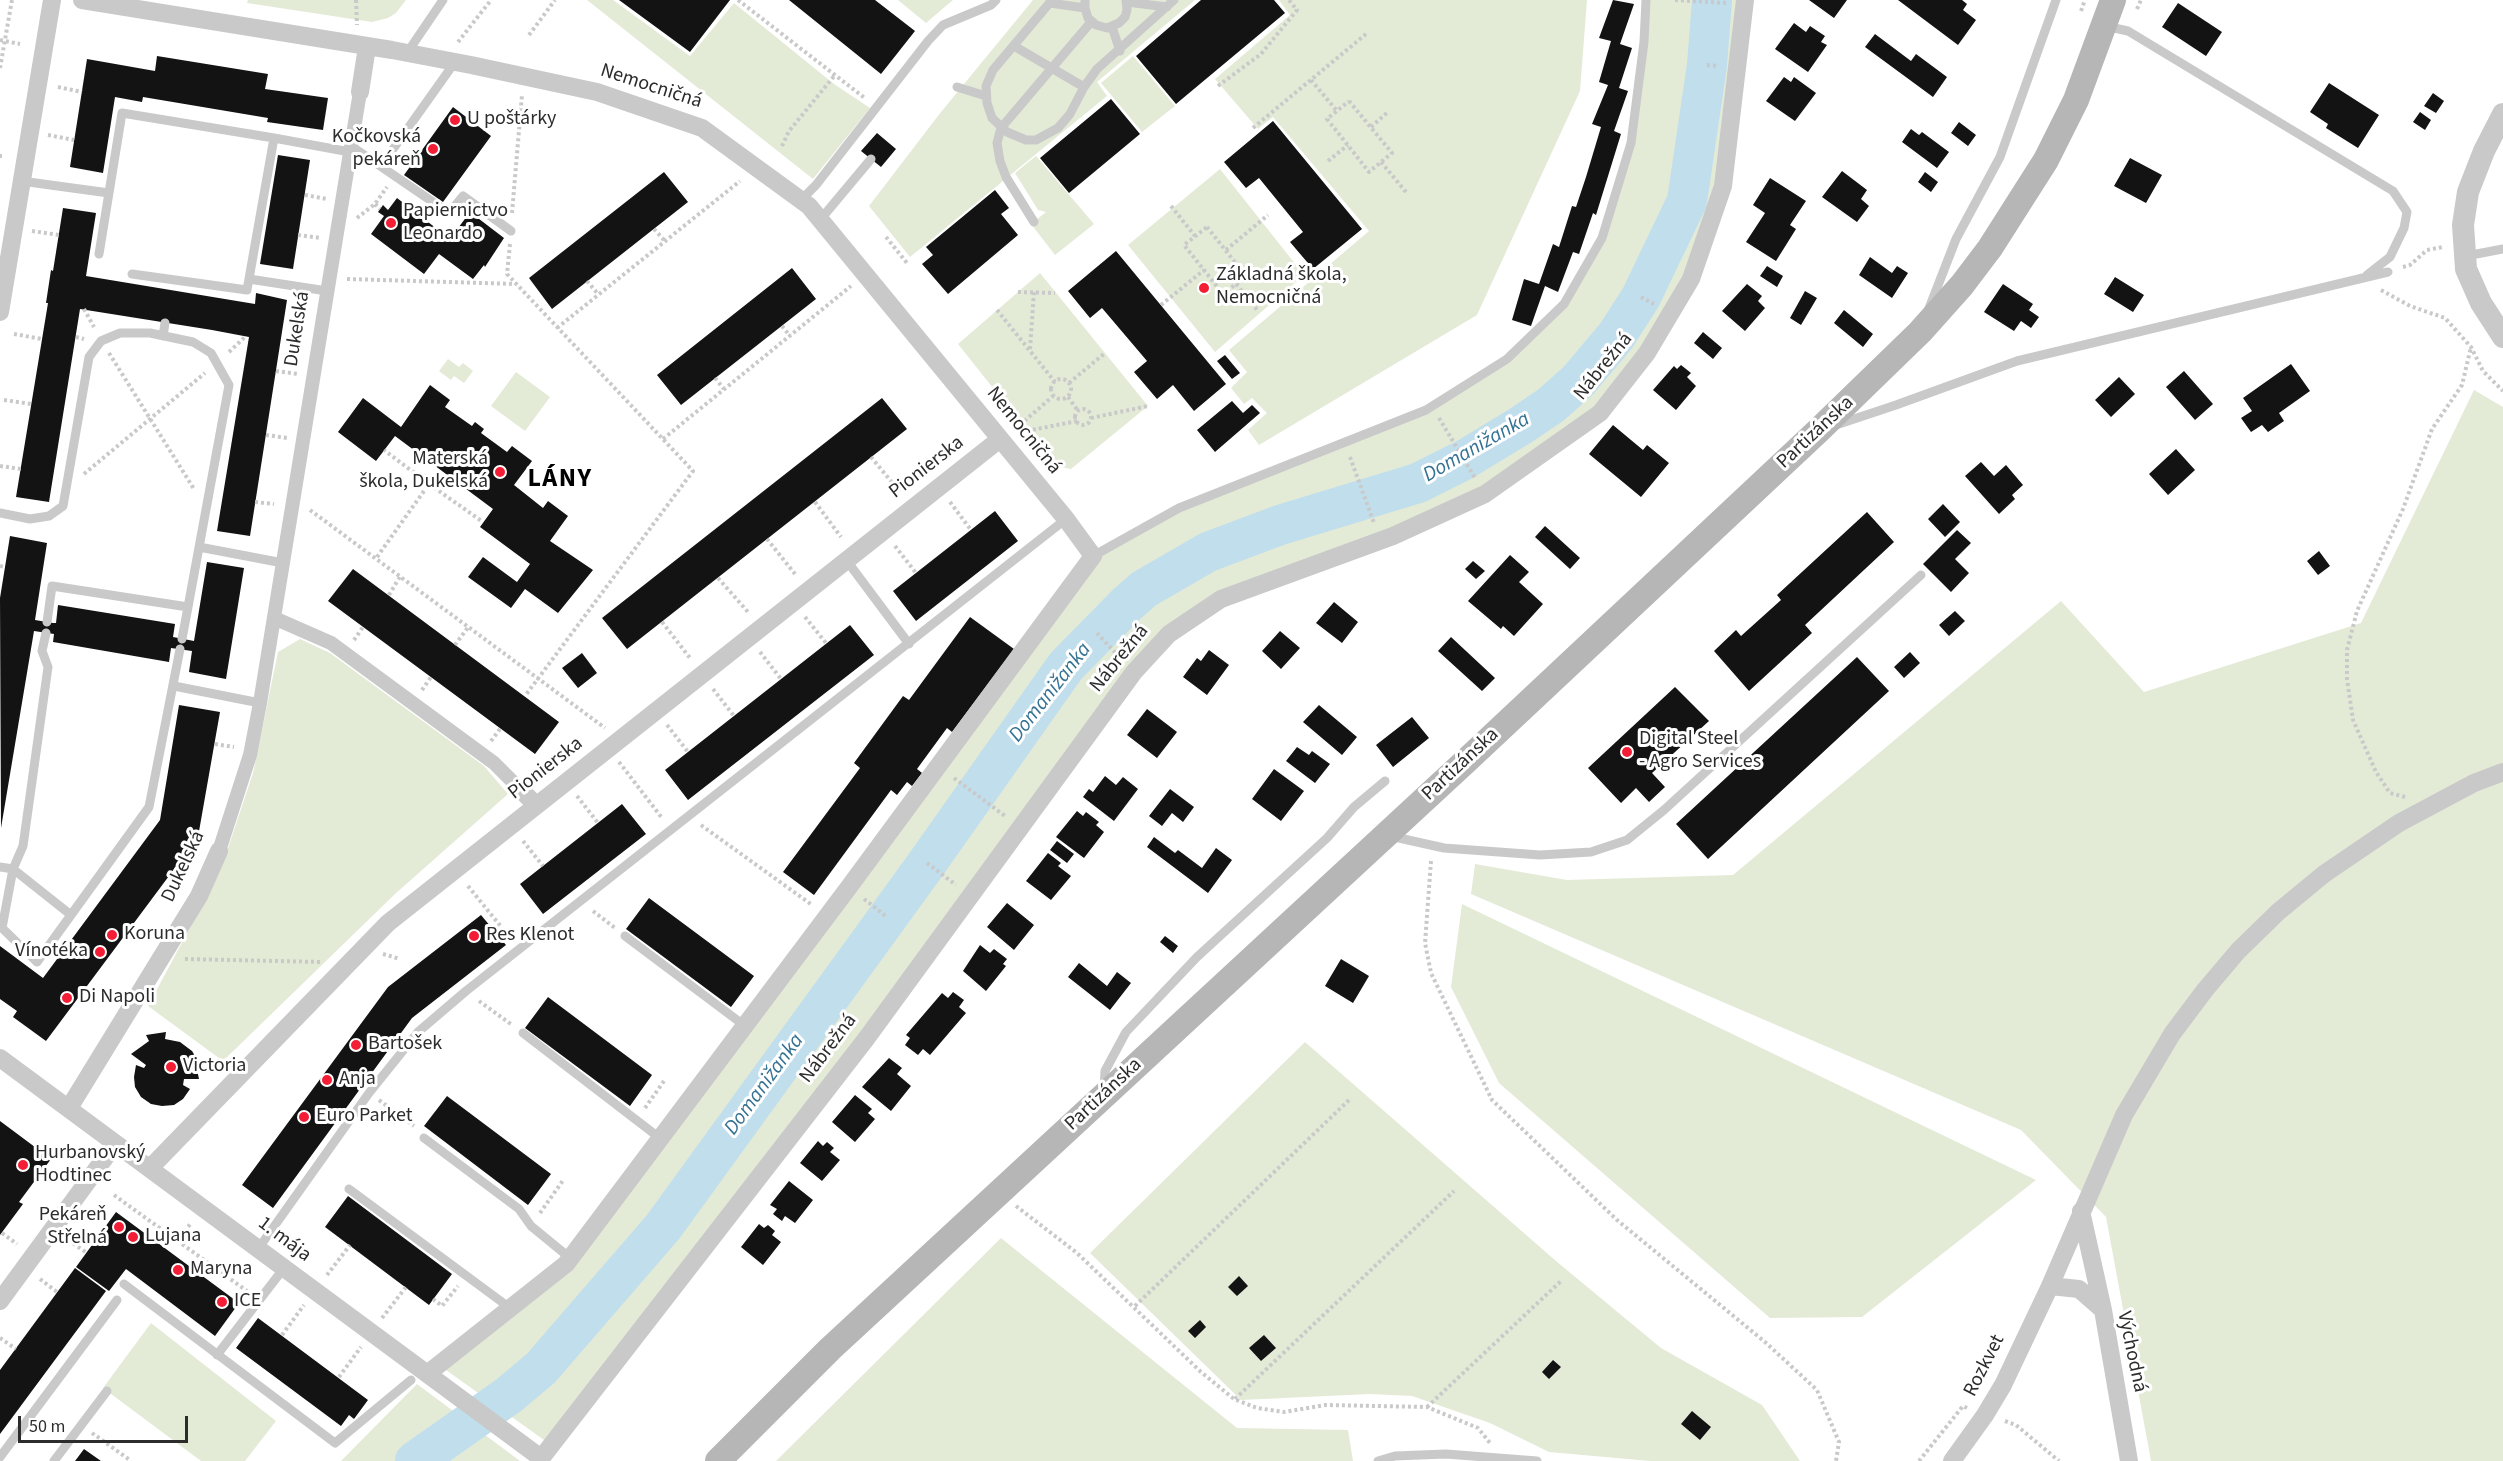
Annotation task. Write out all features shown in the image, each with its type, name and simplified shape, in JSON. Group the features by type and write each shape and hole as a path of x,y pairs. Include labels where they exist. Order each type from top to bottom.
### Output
{"main road":[{"name":"Partizánska","path":"718,1461 830,1349 1385,835 1819,430 1920,332 1962,285 2024,197 2067,120 2113,0"}],"street":[{"path":"0,312 52,0"},
{"name":"Nemocničná","path":"82,0 455,62 597,92 702,128 801,200 820,220 1066,519 1093,556"},
{"name":"Nábrežná","path":"541,1460 858,1048 1134,672 1169,634 1221,599 1380,541 1485,494 1600,413 1647,353 1691,279 1723,186 1745,2"},
{"name":"Dukelská","path":"69,1108 199,896 219,851 249,755 283,563 289,503 328,285 332,235 350,149 367,47"},
{"path":"2503,114 2484,151 2468,192 2463,225 2466,269 2481,303 2503,337"},
{"name":"Pionierska","path":"150,1168 388,923 1000,439"},
{"path":"419,1377 510,1308 570,1258 849,887 1093,556"},
{"path":"274,618 331,643 494,763 536,805"},
{"name":"Rozkvet","path":"1952,1461 2002,1385 2050,1286 2124,1115 2172,1034 2205,990 2238,951 2278,912 2324,874 2399,823 2474,783 2503,772"},
{"name":"1. mája","path":"0,1058 284,1268 419,1377 467,1403 541,1460"},
{"path":"0,1301 116,1144"},
{"path":"2081,1211 2103,1310"},
{"name":"Východná","path":"2050,1286 2079,1289 2103,1310 2129,1461"}],"lane":[{"path":"407,53 443,0"},
{"path":"801,200 816,185 927,41 943,25 991,5 996,0"},
{"path":"1093,556 1179,508 1432,406 1507,359 1564,304 1602,238 1631,143 1644,42 1646,0"},
{"path":"1920,332 1956,239 2000,157 2056,0"},
{"path":"1127,1 1170,3 1120,51 1097,69 1084,87 1070,114 1058,128 1036,140 1026,140 1006,132 992,118 986,96 986,86 993,70 1051,2 1085,4 1091,22 1101,27 1112,27 1125,17 1127,1"},
{"path":"1034,222 1006,177 1000,161 997,143 1001,128 1091,22"},
{"path":"2104,25 2128,31 2393,191 2407,212 2404,228 2390,256 2365,276"},
{"path":"1112,27 1120,51"},
{"path":"1014,46 1084,87"},
{"path":"391,152 455,62"},
{"path":"957,87 986,96"},
{"path":"99,254 122,113 350,149 449,213 463,196 511,231"},
{"path":"132,274 247,290 274,138"},
{"path":"820,220 871,159"},
{"path":"21,181 109,193"},
{"path":"2464,257 2503,249"},
{"path":"1819,430 1896,405 2017,360 2388,272"},
{"path":"171,290 172,279"},
{"path":"249,279 328,285"},
{"path":"163,336 165,323"},
{"path":"0,513 30,519 49,516 63,506 89,357 101,341 120,333 163,336 193,342 211,353 229,385 182,639"},
{"path":"258,1249 369,1093 418,1032 466,991 1066,519"},
{"path":"199,547 283,563"},
{"path":"847,561 909,644"},
{"path":"1385,835 1432,845 1539,855 1591,852 1627,840 1664,810 1921,575"},
{"path":"47,622 52,586 188,608"},
{"path":"46,633 42,651 48,667 25,835 13,869 2,928 37,962 149,807 180,649"},
{"path":"174,686 260,703"},
{"path":"1104,1095 1105,1071 1126,1032 1197,957 1328,838 1354,807 1385,781"},
{"path":"0,867 13,869 71,915"},
{"path":"625,936 745,1026"},
{"path":"524,1033 661,1139"},
{"path":"424,1138 519,1209 531,1226 570,1258"},
{"path":"349,1189 510,1308"},
{"path":"218,1355 284,1268"},
{"path":"124,1284 335,1443 419,1377"},
{"path":"0,1457 117,1300"},
{"path":"54,1461 107,1391"},
{"path":"1378,1461 1395,1456 1446,1454 1537,1461"}],"path":[{"path":"0,68 2,41 12,0"},
{"path":"356,0 357,25"},
{"path":"458,43 491,0"},
{"path":"529,34 555,0"},
{"path":"738,0 876,107"},
{"path":"1218,86 1260,54 1297,10 1289,0"},
{"path":"1675,0 1745,2"},
{"path":"1253,128 1366,34"},
{"path":"2,41 20,44"},
{"path":"782,146 789,131 835,75"},
{"path":"1311,80 1337,111"},
{"path":"58,87 82,92"},
{"path":"522,92 507,274 693,471 525,696"},
{"path":"1349,101 1392,153 1370,172 1327,119 1337,111 1349,101"},
{"path":"1371,127 1389,111"},
{"path":"47,135 74,140"},
{"path":"1328,161 1348,145"},
{"path":"1381,162 1406,192"},
{"path":"298,235 332,235 375,204 395,176"},
{"path":"557,328 740,181"},
{"path":"305,195 333,200"},
{"path":"375,204 380,209"},
{"path":"1171,206 1195,236"},
{"path":"1226,250 1268,215"},
{"path":"1207,227 1246,276 1223,294 1184,245 1195,236 1207,227"},
{"path":"654,229 665,241"},
{"path":"31,231 59,235"},
{"path":"886,237 907,263"},
{"path":"2388,272 2410,265 2427,250 2442,247 2464,257"},
{"path":"1161,306 1204,270"},
{"path":"2365,276 2388,296 2445,318 2471,347 2483,371 2503,391"},
{"path":"587,281 598,294"},
{"path":"328,285 517,284"},
{"path":"1236,284 1258,311"},
{"path":"663,439 852,286"},
{"path":"1018,292 1055,292"},
{"path":"1029,349 1034,292"},
{"path":"997,310 1055,382"},
{"path":"782,326 790,336"},
{"path":"14,334 42,339"},
{"path":"68,487 246,336"},
{"path":"76,337 101,341 206,508"},
{"path":"2407,798 2390,793 2376,772 2353,720 2347,679 2347,650 2357,611 2403,509 2432,429 2462,385 2471,347"},
{"path":"1069,383 1105,353"},
{"path":"276,370 305,375"},
{"path":"715,378 724,389"},
{"path":"1053,396 1052,387 1061,379 1069,383 1071,389 1068,397"},
{"path":"1053,396 1058,399 1068,397"},
{"path":"1020,425 1053,396"},
{"path":"1068,397 1078,411"},
{"path":"4,400 32,404"},
{"path":"1027,431 1077,421 1086,424 1091,418 1149,406"},
{"path":"1432,406 1464,460"},
{"path":"1078,411 1087,410 1091,418"},
{"path":"1077,421 1078,411"},
{"path":"266,435 294,439"},
{"path":"1345,442 1380,541"},
{"path":"384,450 483,522"},
{"path":"871,457 900,492"},
{"path":"0,466 21,469"},
{"path":"377,557 429,484"},
{"path":"255,502 289,503 320,516 599,721 618,741"},
{"path":"815,502 841,537"},
{"path":"950,502 971,530"},
{"path":"767,539 795,574"},
{"path":"894,546 916,573"},
{"path":"389,595 401,575"},
{"path":"718,578 748,612"},
{"path":"804,616 826,644"},
{"path":"662,622 690,658"},
{"path":"455,645 469,626"},
{"path":"1097,633 1134,672"},
{"path":"760,651 781,679"},
{"path":"712,688 734,716"},
{"path":"666,724 688,752"},
{"path":"215,744 241,748"},
{"path":"619,762 671,830"},
{"path":"938,766 1020,828"},
{"path":"577,796 598,823"},
{"path":"689,816 827,916"},
{"path":"523,840 543,866"},
{"path":"1432,845 1425,943 1431,973 1492,1100 1617,1220 1765,1342 1817,1390 1839,1442 1836,1461"},
{"path":"927,863 971,897"},
{"path":"468,886 518,951"},
{"path":"849,887 887,917"},
{"path":"161,958 331,962"},
{"path":"466,991 524,1033"},
{"path":"636,1121 664,1081"},
{"path":"369,1093 421,1131 424,1138"},
{"path":"1135,1306 1348,1100"},
{"path":"531,1226 564,1179"},
{"path":"1234,1399 1454,1191"},
{"path":"999,1193 1077,1253 1135,1306 1201,1372 1234,1399 1257,1408 1284,1412 1326,1405 1427,1407 1478,1428 1488,1437 1496,1458"},
{"path":"114,1196 259,1301"},
{"path":"177,1241 194,1219"},
{"path":"2,1233 18,1244"},
{"path":"68,1240 87,1253"},
{"path":"325,1278 350,1245"},
{"path":"433,1299 442,1306 466,1276"},
{"path":"39,1279 57,1292"},
{"path":"1427,1407 1562,1281"},
{"path":"380,1321 406,1287"},
{"path":"282,1335 306,1302"},
{"path":"0,1338 16,1349"},
{"path":"339,1377 363,1344"},
{"path":"81,1425 130,1461"}],"green space":[{"path":"248,0 406,0 396,13 388,18 372,22 247,3"},
{"path":"587,0 613,0 690,56 734,3 834,84 870,108 813,179"},
{"path":"898,0 953,0 926,23"},
{"path":"1033,0 1195,0 1097,82 1107,96 910,257 869,206 941,112"},
{"path":"1279,0 1587,0 1580,91 1477,315 1259,445 1248,430 1267,413 1252,398 1244,404 1231,388 1247,372 1229,350 1369,231 1273,117 1258,129 1215,79 1290,15"},
{"path":"1646,0 1745,0 1723,186 1691,279 1600,413 1485,494 1221,599 1169,634 551,1445 439,1365 566,1264 1093,556 1179,508 1426,410 1507,359 1564,304 1602,238 1631,143"},
{"path":"1133,56 1175,106 1142,132 1101,83"},
{"path":"1036,156 1094,224 1055,255 1031,224 1046,212 1038,210 1015,173"},
{"path":"1220,169 1304,275 1215,352 1128,245"},
{"path":"1040,273 1148,406 1071,469 1055,466 958,344"},
{"path":"448,359 459,367 463,363 473,371 464,383 454,376 451,380 439,371"},
{"path":"516,372 550,397 525,431 491,406"},
{"path":"2474,390 2503,407 2503,1461 2151,1461 2106,1217 2021,1130 1471,894 1475,864 1567,880 1733,875 2061,601 2144,692 2361,623"},
{"path":"300,639 330,653 484,766 508,794 395,894 223,1061 148,1006 201,907 226,854 253,773 278,652"},
{"path":"1462,904 2036,1180 1862,1317 1770,1318 1499,1083 1451,987"},
{"path":"1305,1042 1556,1261 1661,1348 1762,1405 1800,1461 1650,1461 1549,1452 1490,1423 1412,1396 1370,1394 1241,1400 1090,1253"},
{"path":"1001,1238 1237,1428 1348,1430 1353,1461 776,1461"},
{"path":"151,1323 276,1421 245,1461 201,1461 103,1388"},
{"path":"417,1384 520,1461 341,1461"}],"building":[{"path":"619,0 730,0 690,52"},
{"path":"789,0 875,0 915,31 881,74"},
{"path":"1201,0 1274,0 1285,13 1176,104 1136,56"},
{"path":"1613,0 1634,4 1620,44 1632,48 1619,88 1628,91 1614,131 1621,134 1596,215 1593,213 1579,254 1573,252 1558,292 1545,286 1531,326 1512,320 1524,279 1539,284 1553,244 1559,247 1572,206 1576,207 1586,177 1601,127 1592,124 1608,85 1599,82 1611,41 1599,38"},
{"path":"1809,0 1847,0 1834,18"},
{"path":"1898,0 1962,0 1967,4 1963,10 1976,20 1958,45"},
{"path":"2178,3 2222,32 2206,56 2162,27"},
{"path":"1794,23 1806,32 1810,26 1825,36 1821,42 1827,45 1808,72 1775,49"},
{"path":"1875,34 1911,61 1916,54 1947,77 1933,97 1865,47"},
{"path":"157,56 268,74 265,89 328,98 323,130 267,122 268,118 143,97 142,102 115,97 103,173 70,167 87,59 155,71"},
{"path":"1784,77 1791,82 1794,77 1816,93 1795,121 1766,101"},
{"path":"2329,83 2379,115 2358,148 2326,128 2328,124 2310,112"},
{"path":"2433,93 2444,101 2436,113 2424,106"},
{"path":"1111,99 1140,134 1069,193 1040,158"},
{"path":"453,107 491,136 443,202 404,175"},
{"path":"2420,112 2431,120 2425,130 2413,122"},
{"path":"1273,121 1362,229 1313,269 1290,242 1303,232 1259,178 1246,188 1224,162"},
{"path":"1959,122 1976,135 1968,146 1951,133"},
{"path":"1911,129 1919,135 1922,132 1949,152 1937,168 1902,142"},
{"path":"877,133 896,149 881,167 861,151"},
{"path":"278,155 310,160 293,269 260,264"},
{"path":"2130,158 2162,175 2146,203 2114,186"},
{"path":"1842,171 1867,190 1861,199 1869,206 1857,222 1822,197"},
{"path":"664,172 688,202 552,309 529,278"},
{"path":"1925,172 1938,182 1931,192 1918,182"},
{"path":"1770,178 1806,201 1790,225 1796,229 1776,261 1746,242 1765,213 1753,205"},
{"path":"995,190 1009,208 1001,214 1018,235 948,294 922,264 933,255 926,247"},
{"path":"397,198 450,239 470,212 504,238 485,267 484,265 473,279 439,254 424,274 371,234 384,216 378,212 383,205 388,210"},
{"path":"63,208 96,213 86,276 255,304 256,293 287,300 250,536 217,531 249,337 212,330 80,309 49,502 16,497 48,303 46,303 51,270 53,271"},
{"path":"1116,251 1226,384 1194,411 1173,385 1157,399 1134,372 1147,361 1102,308 1090,318 1068,291"},
{"path":"1870,257 1892,273 1897,266 1908,273 1892,298 1859,275"},
{"path":"1767,266 1783,276 1777,287 1760,276"},
{"path":"792,268 816,299 681,405 657,375"},
{"path":"2115,277 2144,295 2133,312 2104,294"},
{"path":"1747,284 1762,296 1758,301 1765,308 1745,331 1722,311"},
{"path":"2003,284 2033,304 2029,310 2039,317 2031,328 2021,321 2014,331 1984,312"},
{"path":"1805,291 1817,298 1801,325 1790,318"},
{"path":"1844,310 1873,334 1863,347 1834,323"},
{"path":"1703,332 1722,348 1713,359 1694,343"},
{"path":"1225,355 1240,373 1232,379 1217,361"},
{"path":"2291,364 2310,391 2279,413 2284,421 2268,432 2262,425 2251,432 2241,418 2252,411 2243,398"},
{"path":"1681,365 1691,373 1687,377 1696,386 1676,410 1653,390 1674,366 1677,369"},
{"path":"2184,371 2213,404 2195,420 2166,387"},
{"path":"2119,377 2135,394 2111,417 2095,400"},
{"path":"430,385 450,400 445,407 472,426 475,422 484,429 481,433 507,452 512,446 532,461 514,485 543,508 548,501 568,516 550,541 593,570 558,613 525,589 511,608 468,577 483,557 517,582 530,564 480,527 493,509 395,436 376,461 338,432 363,398 401,427"},
{"path":"882,398 907,429 627,649 602,618"},
{"path":"1232,401 1243,413 1252,405 1260,413 1215,452 1197,430"},
{"path":"1613,425 1643,450 1647,445 1669,463 1641,497 1589,454"},
{"path":"2176,449 2195,470 2168,495 2149,474"},
{"path":"1981,462 1994,476 2006,465 2023,485 2012,495 2015,499 1999,514 1965,476"},
{"path":"1943,504 1960,522 1945,537 1928,519"},
{"path":"995,511 1018,541 916,621 893,591"},
{"path":"1867,512 1894,542 1805,625 1812,633 1749,691 1714,651 1736,630 1741,636 1781,600 1777,595"},
{"path":"1545,526 1580,558 1570,569 1535,537"},
{"path":"1957,530 1971,543 1955,559 1969,573 1951,592 1923,564"},
{"path":"10,536 47,543 35,620 53,623 56,623 58,605 175,624 173,637 194,641 207,562 244,568 226,679 189,672 192,651 171,648 169,662 53,642 54,634 34,631 1,828 0,598"},
{"path":"2319,551 2330,566 2318,575 2307,561"},
{"path":"1510,555 1529,572 1519,582 1543,604 1514,636 1503,626 1501,629 1468,601"},
{"path":"1473,561 1485,571 1476,579 1465,569"},
{"path":"353,569 559,722 535,754 328,601"},
{"path":"1334,602 1358,622 1342,643 1316,623"},
{"path":"1955,611 1965,621 1949,636 1939,625"},
{"path":"970,617 1014,649 952,732 947,728 917,769 922,773 912,786 907,782 897,795 891,790 814,895 783,872 860,768 854,763 903,696 909,700"},
{"path":"850,625 874,655 688,800 665,770"},
{"path":"1280,631 1300,648 1281,669 1262,651"},
{"path":"1451,637 1495,678 1482,691 1438,651"},
{"path":"1209,650 1229,665 1207,695 1183,677 1197,658 1201,661"},
{"path":"1910,652 1920,663 1904,678 1894,667"},
{"path":"582,653 597,673 578,688 562,668"},
{"path":"1857,657 1889,691 1708,859 1676,824"},
{"path":"1675,687 1709,721 1652,773 1665,787 1649,802 1636,788 1621,803 1588,768"},
{"path":"179,705 220,712 198,837 46,1041 13,1017 17,1011 0,999 0,946 43,978 160,820"},
{"path":"1319,705 1357,737 1342,755 1303,722"},
{"path":"1147,709 1177,732 1157,758 1127,735"},
{"path":"1412,717 1429,738 1393,767 1376,745"},
{"path":"1297,747 1309,755 1312,751 1330,764 1315,783 1286,761"},
{"path":"1274,769 1304,791 1281,821 1252,799"},
{"path":"1105,776 1116,785 1123,777 1138,789 1114,821 1083,797 1089,789 1093,792"},
{"path":"1170,789 1194,807 1183,822 1172,813 1162,826 1149,816"},
{"path":"622,804 646,834 543,914 520,884"},
{"path":"1077,811 1083,816 1086,812 1099,822 1096,825 1104,832 1084,858 1056,837"},
{"path":"1154,837 1175,853 1178,850 1202,868 1216,848 1232,860 1208,893 1147,847"},
{"path":"1057,841 1074,854 1067,863 1050,850"},
{"path":"1048,853 1061,863 1058,866 1071,876 1051,900 1026,881"},
{"path":"649,898 754,976 731,1007 626,929"},
{"path":"1007,903 1034,925 1014,950 987,927"},
{"path":"481,915 506,945 412,1018 273,1208 242,1185 388,987"},
{"path":"1165,936 1178,946 1173,953 1160,942"},
{"path":"980,945 990,953 994,949 1007,959 1003,964 1006,966 986,991 963,971"},
{"path":"1341,959 1369,976 1353,1003 1325,986"},
{"path":"1079,963 1107,986 1117,972 1131,983 1110,1010 1068,977"},
{"path":"953,992 964,1000 959,1007 966,1013 930,1055 923,1049 918,1055 905,1045 910,1038 906,1035 942,993 948,998"},
{"path":"548,997 652,1075 630,1106 525,1028"},
{"name":"Victoria","path":"166,1032 165,1039 180,1042 192,1051 200,1064 196,1065 199,1079 184,1079 183,1085 190,1089 183,1099 174,1105 162,1106 151,1104 141,1097 135,1087 136,1065 144,1068 146,1065 131,1054 149,1041 146,1035"},
{"path":"889,1058 902,1068 897,1074 911,1086 891,1111 862,1087"},
{"path":"855,1095 872,1109 868,1113 875,1119 855,1142 832,1122"},
{"path":"447,1096 551,1174 528,1205 424,1126"},
{"path":"0,1121 51,1159 19,1202 23,1204 0,1235"},
{"path":"818,1141 823,1146 827,1142 834,1148 830,1152 840,1160 822,1181 800,1163"},
{"path":"789,1181 813,1200 795,1223 785,1216 782,1221 773,1214 777,1209 770,1205"},
{"path":"348,1196 452,1274 429,1305 325,1227"},
{"path":"116,1212 239,1303 215,1336 126,1269 109,1291 76,1267"},
{"path":"759,1224 764,1228 768,1225 775,1231 772,1235 781,1242 763,1265 741,1247"},
{"path":"75,1268 106,1291 0,1434 0,1370"},
{"path":"1239,1276 1248,1286 1237,1296 1228,1287"},
{"path":"258,1318 368,1400 354,1419 349,1415 341,1426 236,1348"},
{"path":"1200,1320 1206,1327 1195,1338 1188,1331"},
{"path":"1264,1335 1276,1348 1261,1361 1249,1348"},
{"path":"1553,1360 1561,1367 1549,1379 1542,1372"},
{"path":"1692,1411 1711,1427 1700,1440 1681,1424"},
{"path":"84,1449 101,1461 75,1461"}],"waterway":[{"name":"Domanižanka","path":"415,1461 509,1395 541,1368 663,1227 927,863 1066,666 1127,604 1144,589 1208,552 1280,525 1418,483 1464,460 1520,426 1551,405 1578,381 1616,336 1641,297 1687,201 1707,65 1712,0"}],"place":[{"name":"U poštárky","path":"455,120"},
{"name":"Kočkovská pekáreň","path":"433,149"},
{"name":"Papiernictvo Leonardo","path":"391,223"},
{"name":"Základná škola, Nemocničná","path":"1204,288"},
{"name":"Materská škola, Dukelská","path":"500,472"},
{"name":"Digital Steel - Agro Services","path":"1627,752"},
{"name":"Koruna","path":"112,935"},
{"name":"Res Klenot","path":"474,936"},
{"name":"Vínotéka","path":"100,952"},
{"name":"Di Napoli","path":"67,998"},
{"name":"Bartošek","path":"356,1045"},
{"name":"Victoria","path":"171,1067"},
{"name":"Anja","path":"327,1080"},
{"name":"Euro Parket","path":"304,1117"},
{"name":"Hurbanovský Hodtinec","path":"23,1165"},
{"name":"Pekáreň Střelná","path":"119,1227"},
{"name":"Lujana","path":"133,1237"},
{"name":"Maryna","path":"178,1270"},
{"name":"ICE","path":"222,1302"}],"district":[{"name":"LÁNY","path":"560,480"}]}
